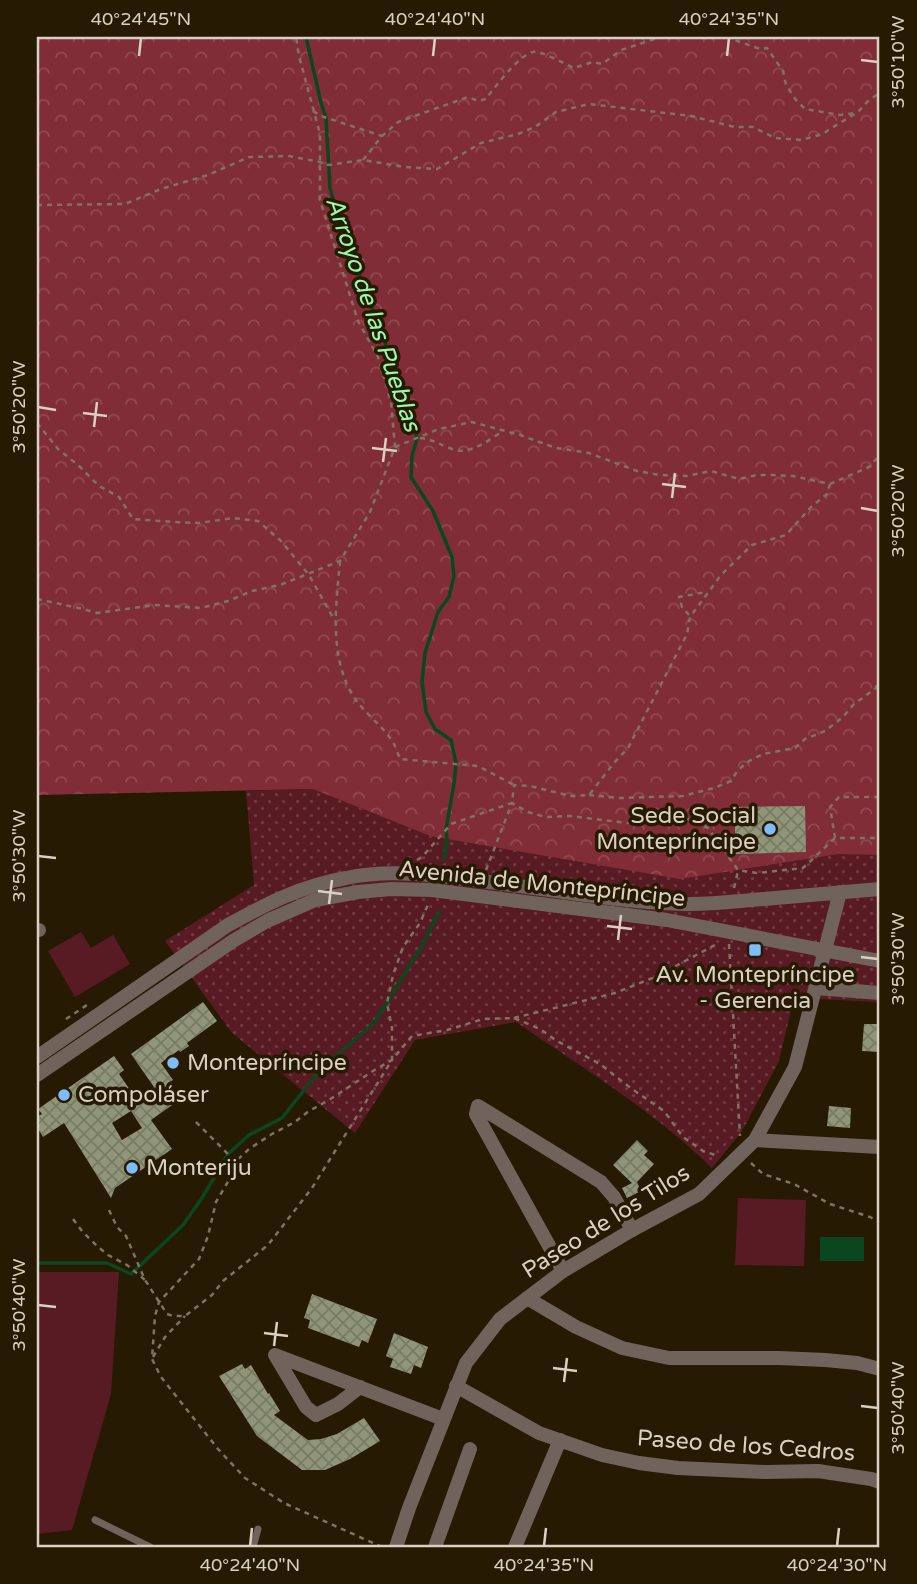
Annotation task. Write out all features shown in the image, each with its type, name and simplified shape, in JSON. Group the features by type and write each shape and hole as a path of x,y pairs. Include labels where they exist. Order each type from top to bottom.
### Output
{"street":[{"name":"Avenida de Montepríncipe","path":"37,1057 228,925 296,890 346,877 393,873 442,876 649,902 702,904 880,889"},
{"name":"Avenida de Montepríncipe","path":"37,1075 233,941 267,921 315,900 358,892 391,889 432,890 667,920 880,961"},
{"name":"Paseo de los Tilos","path":"396,1547 466,1363 500,1319 563,1271 699,1194 755,1140 795,1067 839,892"},
{"path":"816,988 880,992"},
{"path":"563,1271 476,1114 478,1106 601,1182 614,1197 632,1230"},
{"path":"755,1140 880,1147"},
{"path":"527,1298 576,1327 622,1348 669,1358 825,1360 857,1363 880,1369"},
{"path":"360,1387 338,1404 316,1415 306,1407 275,1355 324,1373 443,1419"},
{"name":"Paseo de los Cedros","path":"456,1386 539,1433 601,1455 665,1467 766,1472 818,1471 880,1482"},
{"path":"515,1547 561,1440"},
{"path":"435,1547 470,1449"}],"lane":[{"path":"95,1520 150,1547"},
{"path":"253,1547 258,1529"}],"path":[{"path":"296,37 320,134 320,200 358,321 378,357 391,402 395,447 370,512 340,561 335,621 341,666 351,693 393,743 400,759 478,766 514,785 571,796 684,796 731,781 738,770 749,761 763,754 795,748 805,739 825,731 876,688 880,674"},
{"path":"363,160 382,136 398,122 468,97 478,101 486,99 501,79 524,56 533,51 574,68 593,62 602,64 621,51 660,37"},
{"path":"726,37 760,49 767,48 783,71 786,86 805,109 840,115 858,112"},
{"path":"37,205 125,204 250,158 289,156 328,165 363,160 437,169 481,143 518,134 535,127 556,112 589,104 691,116 735,127 753,127 775,138 801,140 823,134 858,112 880,93"},
{"path":"313,111 382,136"},
{"path":"395,447 439,429 472,422 556,448 589,453 637,471 660,475 687,476 711,471 739,479 757,475 793,476 830,484 869,467 880,455"},
{"path":"37,423 58,449 99,486 119,497 133,519 199,523 233,518 258,521 281,541 309,575 335,621"},
{"path":"417,438 439,442 454,451 464,452 503,431"},
{"path":"589,795 628,748 687,634 690,617 706,592 752,545 786,535 811,507 827,494 830,484"},
{"path":"37,599 97,613 155,605 201,608 281,585 340,561"},
{"path":"690,617 678,597 706,592"},
{"path":"484,875 512,803 514,785"},
{"path":"835,838 830,807 839,797 880,797"},
{"path":"414,861 422,857 451,824 512,803 545,817 570,816 626,823 684,817 708,828 738,870 757,873 803,867 835,838 880,838"},
{"path":"731,902 738,870"},
{"path":"392,1060 392,1028 387,1003 393,975 404,947 420,923 430,899"},
{"path":"152,1359 165,1337 186,1315 268,1245 292,1216 392,1060 412,1036 447,1030 482,1019 514,1018 615,993 655,977 729,934 736,1159"},
{"path":"514,1018 540,1029 600,1064 664,1111 683,1137 703,1151 736,1159 763,1174 794,1184 830,1203 880,1223"},
{"path":"382,1547 284,1503 246,1478 218,1450 161,1377 152,1359 155,1316 159,1302 198,1259 208,1236 216,1202 229,1180 234,1163 272,1134 392,1060"},
{"path":"196,1122 234,1163"},
{"path":"109,1210 117,1227 126,1236 145,1280 167,1314 186,1315"},
{"path":"73,1219 97,1246 145,1280"}],"shaded area":[{"path":"313,789 437,837 880,855 880,1002 794,998 779,1061 742,1131 712,1168 642,1109 516,1022 415,1040 355,1133 232,1033 165,941 254,885 246,791"},
{"path":"81,932 91,948 113,935 130,964 75,997 48,951"},
{"path":"738,1198 806,1200 804,1266 735,1265"},
{"path":"820,1237 864,1237 864,1261 820,1261"},
{"path":"37,1272 119,1272 111,1394 72,1530 37,1534"}],"green space":[{"path":"37,37 880,37 880,855 838,854 680,879 430,836 313,789 37,795"}],"building":[{"name":"Sede Social Montepríncipe","path":"805,806 806,852 735,854 735,807"},
{"path":"203,1002 217,1021 187,1043 189,1046 161,1063 173,1080 167,1084 178,1101 151,1120 172,1149 115,1188 111,1198 64,1123 43,1137 37,1127 37,1117 42,1114 38,1109 114,1056 124,1070 119,1074 137,1100 154,1087 131,1054","holes":["131,1111 142,1128 122,1140 112,1123"]},
{"path":"864,1024 880,1024 880,1052 862,1051"},
{"path":"829,1106 851,1108 850,1128 827,1126"},
{"path":"637,1140 648,1151 644,1155 654,1164 637,1182 641,1191 627,1198 622,1188 632,1183 613,1165"},
{"path":"312,1294 377,1319 368,1343 362,1340 359,1347 308,1328 310,1320 304,1318"},
{"path":"394,1333 428,1347 421,1368 414,1365 411,1374 390,1367 393,1359 386,1356"},
{"path":"242,1364 245,1369 251,1365 269,1393 280,1411 274,1415 308,1440 337,1434 364,1418 380,1441 325,1470 302,1470 257,1436 219,1376"}],"waterway":[{"name":"Arroyo de las Pueblas","path":"306,37 326,118 330,188 340,225 385,342 403,403 412,418 417,438 412,456 411,477 433,511 452,557 454,576 449,597 438,612 425,653 422,682 426,712 435,729 451,740 456,763 444,859"},
{"name":"Arroyo de las Pueblas","path":"37,1263 107,1263 131,1274 183,1225 228,1154 249,1135 282,1118 320,1070 374,1023 422,946 439,912"}],"place":[{"name":"Sede Social Montepríncipe","path":"770,829"},
{"name":"Av. Montepríncipe - Gerencia","path":"755,950"},
{"name":"Montepríncipe","path":"173,1063"},
{"name":"Compoláser","path":"64,1095"},
{"name":"Monteriju","path":"132,1168"}]}
